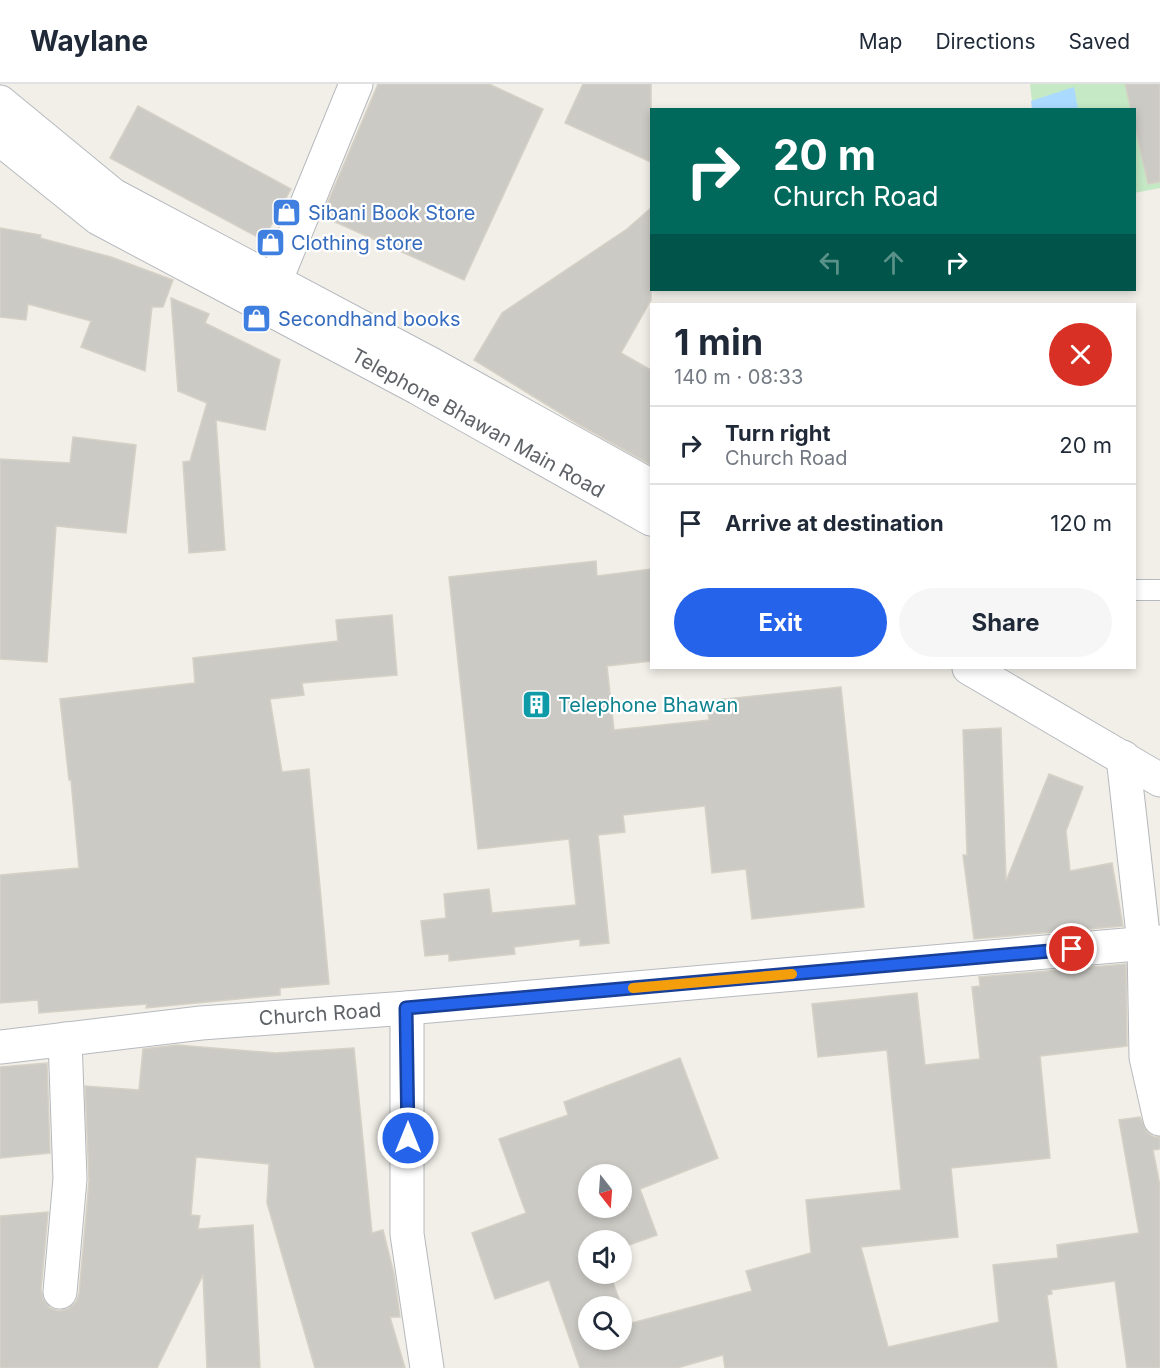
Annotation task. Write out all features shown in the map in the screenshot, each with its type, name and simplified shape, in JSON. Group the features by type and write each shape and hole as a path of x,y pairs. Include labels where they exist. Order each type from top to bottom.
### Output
{"street":[{"path":"275,282 356,84"},
{"name":"Telephone Bhawan Main Road","path":"0,102 113,195 431,364 650,485"},
{"name":"Telephone Bhawan Main Road","path":"0,139 98,218 418,388 650,518"},
{"path":"971,669 1160,780"},
{"path":"1123,757 1152,943 1146,1057 1160,1119"},
{"name":"Church Road","path":"0,1047 201,1023 406,1008 1152,943"},
{"path":"406,1008 407,1234 428,1368"},
{"path":"60,1292 70,1179 65,1039"}],"lane":[{"path":"1136,590 1160,590"}],"green space":[{"path":"1030,84 1160,84 1160,188 1136,193 1136,108 1033,108"}],"water":[{"path":"1074,87 1078,108 1032,108 1031,101"}],"building":[{"path":"378,84 489,84 543,109 464,280 322,216"},
{"path":"583,84 651,84 650,162 565,123"},
{"path":"1125,84 1160,84 1160,182 1148,184 1136,132 1136,108 1131,108"},
{"path":"138,106 291,189 263,240 110,158"},
{"path":"650,209 651,300 621,353 650,369 650,464 578,424 474,360 502,313 627,229"},
{"path":"0,228 41,235 40,238 111,257 173,280 163,307 152,307 145,371 81,347 91,321 28,304 26,320 0,317"},
{"path":"171,298 209,314 205,323 280,360 265,430 216,420 225,550 189,553 183,462 190,461 207,403 178,391"},
{"path":"73,437 136,445 126,533 56,526 47,662 0,659 0,459 70,463"},
{"path":"596,561 597,576 650,569 650,661 607,666 614,730 709,720 707,701 841,687 864,907 752,919 746,869 712,873 705,806 623,815 625,832 598,835 609,943 580,946 580,939 514,947 515,954 449,961 449,954 425,956 421,921 446,918 444,894 489,889 492,913 576,905 569,839 478,849 449,577"},
{"path":"392,615 397,675 302,683 304,695 270,699 282,772 309,769 329,984 280,988 280,995 146,1008 147,1004 39,1013 38,1000 0,1003 0,875 79,868 71,780 69,780 60,699 195,683 193,658 338,641 336,620"},
{"path":"1001,728 1006,881 1049,774 1083,787 1066,831 1070,871 1112,863 1123,926 974,939 963,855 967,855 963,730"},
{"path":"1126,964 1127,1046 1040,1056 1050,1158 951,1168 958,1237 861,1247 888,1347 999,1322 993,1265 1058,1258 1057,1245 1139,1233 1119,1120 1140,1117 1147,1132 1154,1137 1160,1137 1160,1149 1153,1150 1160,1186 1160,1368 1127,1368 1115,1281 1051,1290 1052,1294 1047,1295 1057,1368 725,1368 723,1355 677,1368 580,1368 549,1280 495,1299 472,1233 526,1213 499,1139 568,1115 564,1102 680,1058 718,1158 640,1189 657,1235 632,1244 632,1230 578,1230 578,1284 614,1284 618,1296 578,1296 578,1350 632,1350 632,1323 752,1291 746,1271 811,1253 806,1200 901,1190 887,1050 818,1057 812,1004 917,993 925,1065 980,1059 972,987 980,986 979,977"},
{"path":"177,1045 276,1053 354,1048 372,1233 383,1230 394,1274 400,1317 390,1317 405,1368 315,1368 267,1203 269,1164 196,1157 191,1215 200,1216 198,1229 253,1225 260,1368 207,1368 203,1275 157,1368 0,1368 0,1216 48,1212 41,1290 43,1299 50,1308 59,1311 68,1309 76,1302 79,1294 89,1181 85,1086 139,1090 143,1049"},
{"path":"47,1063 50,1153 0,1158 0,1067"}],"slow traffic":[{"path":"633,988 792,974"}],"place":[{"name":"Sibani Book Store","path":"287,213"},
{"name":"Clothing store","path":"270,243"},
{"name":"Secondhand books","path":"257,319"},
{"name":"Telephone Bhawan","path":"537,705"}],"route":[{"path":"408,1138 406,1008 1072,949"}]}
